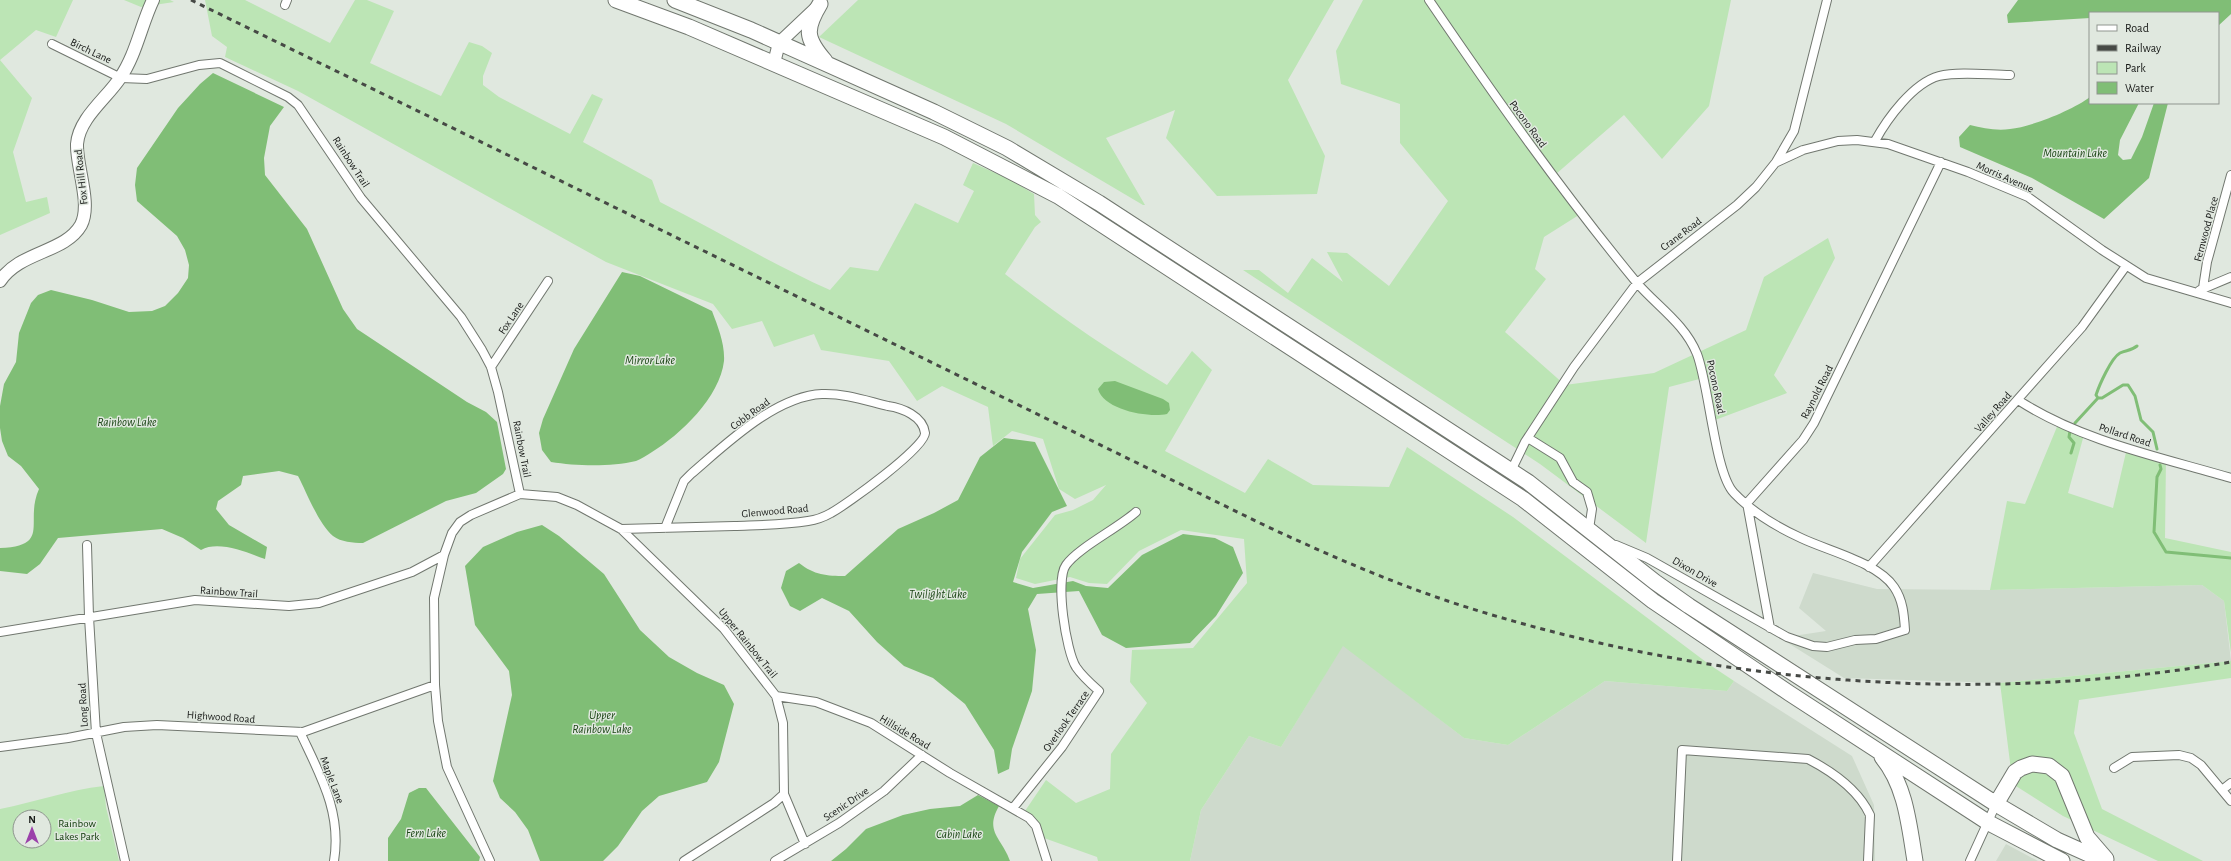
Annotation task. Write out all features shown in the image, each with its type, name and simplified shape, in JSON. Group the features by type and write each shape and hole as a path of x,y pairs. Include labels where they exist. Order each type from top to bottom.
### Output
{"highway":[{"path":"616,0 689,27 944,137 1058,196 1516,494 1653,601 1789,693 1989,823 2062,861"},
{"path":"675,0 828,64 934,112 1007,148 1099,203 1511,471 1606,542 1655,582 1689,606 1996,804 2057,840 2104,861"},
{"path":"822,2 811,19 809,34 813,48 828,64"},
{"path":"1872,746 1893,770 1901,789 1915,861"},
{"path":"1996,804 2015,772 2032,764 2049,766 2062,776 2087,837 2108,861"}],"street":[{"name":"Fox Hill Road","path":"0,281 22,261 74,234 82,223 84,201 77,143 89,116 121,78 130,62 146,14 153,0"},
{"name":"Pocono Road","path":"1429,0 1490,90 1556,182 1650,298 1677,321 1696,352 1706,388 1723,473 1732,492 1747,505 1778,527 1869,567 1885,577 1894,587 1904,612 1905,630 1876,639 1855,640 1827,647 1813,646 1770,628"},
{"name":"Crane Road","path":"1511,471 1528,438 1578,361 1637,283 1737,205 1756,187 1776,162 1794,131 1827,0"},
{"path":"774,63 779,43 822,2"},
{"name":"Birch Lane","path":"52,44 121,78"},
{"name":"Rainbow Trail","path":"0,632 195,600 289,606 320,603 412,572 444,555 452,534 460,522 471,515 520,494 502,407 490,368 462,317 361,198 309,119 293,101 220,63 199,65 147,79 121,78"},
{"path":"1875,141 1896,110 1920,87 1939,76 2010,75"},
{"name":"Morris Avenue","path":"1776,162 1803,150 1838,142 1857,140 1875,141 1941,162 2028,197 2126,266 2146,278 2231,303"},
{"name":"Raynold Road","path":"1747,505 1803,440 1814,423 1941,162"},
{"name":"Fernwood Place","path":"2203,288 2207,262 2231,175"},
{"name":"Valley Road","path":"1869,567 2082,327 2126,266"},
{"path":"2193,292 2231,277"},
{"name":"Fox Lane","path":"490,368 548,281"},
{"name":"Cobb Road","path":"665,528 684,481 691,474 772,410 796,399 822,394 836,395 897,407 918,419 923,426 925,435"},
{"name":"Pollard Road","path":"2018,400 2034,410 2104,440 2231,478"},
{"name":"Glenwood Road","path":"621,529 772,524 808,521 830,514 893,468 922,443 925,435"},
{"path":"1528,438 1560,458 1573,482 1587,492 1592,509 1589,529"},
{"name":"Upper Rainbow Trail","path":"520,494 557,497 577,505 621,529 709,613 776,696 783,723 784,794"},
{"path":"1747,505 1770,628"},
{"name":"Overlook Terrace","path":"1013,808 1062,747 1099,691 1085,678 1071,657 1065,626 1061,574 1066,565 1075,556 1122,524 1136,512"},
{"name":"Dixon Drive","path":"1606,542 1647,558 1770,628"},
{"name":"Long Road","path":"87,545 89,617 96,733 125,861"},
{"path":"444,555 434,598 435,685 438,721 447,767 490,861"},
{"name":"Highwood Road","path":"0,747 96,733 124,727 157,725 300,732 369,710 435,685"},
{"name":"Hillside Road","path":"776,696 816,702 871,724 1013,808"},
{"name":"Maple Lane","path":"300,732 332,802 337,846 334,861"},
{"path":"1677,861 1682,750 1808,759 1824,768 1846,782 1870,815 1868,861"},
{"path":"2114,768 2132,757 2179,754 2191,758 2201,765 2231,801"},
{"name":"Scenic Drive","path":"775,861 805,844 884,791 922,755"},
{"path":"2222,790 2231,783"},
{"path":"684,861 774,803 784,794 805,844"},
{"path":"1970,861 1989,823 1996,804"},
{"path":"1013,808 1029,818 1036,826 1047,861"}],"shaded area":[{"path":"1813,573 1877,589 1990,590 2202,585 2224,601 2231,661 2000,683 1844,678 1780,638 1826,631 1799,608"},
{"path":"1343,645 1464,738 1508,745 1605,681 1727,691 1734,681 1852,756 1874,805 1875,861 1190,861 1201,810 1249,736 1281,747"},
{"path":"2006,844 2038,861 1996,861"}],"green space":[{"path":"0,0 73,0 56,37 36,30 0,60"},
{"path":"124,0 170,0 174,2 141,7"},
{"path":"205,0 245,0 330,43 355,0 367,0 394,11 370,63 441,96 469,42 482,46 492,53 483,76 483,85 499,97 570,134 592,94 603,99 583,142 652,180 660,202 808,280 830,290 850,267 878,271 915,203 958,223 974,191 963,185 973,163 1009,179 1034,194 1035,215 1041,222 1035,227 1005,274 1084,332 1167,385 1192,351 1212,370 1165,451 1245,493 1268,459 1313,485 1389,487 1407,447 1513,517 1710,665 1734,681 1727,691 1605,681 1508,745 1464,738 1343,646 1281,747 1249,736 1201,810 1190,861 1098,861 1097,857 1044,838 1025,811 1046,780 1076,803 1110,789 1111,754 1147,703 1130,682 1132,650 1193,648 1247,583 1244,539 1181,530 1139,551 1107,584 1089,583 1070,577 1035,584 1016,578 1020,559 1055,515 1073,510 1093,500 1106,485 1075,499 1059,489 1043,439 1012,431 993,446 988,407 942,386 917,401 889,361 821,350 814,334 774,347 762,321 732,329 713,304 606,262 298,91 225,57 227,47 212,36"},
{"path":"858,0 1334,0 1288,80 1325,156 1317,194 1217,196 1166,138 1175,110 1106,138 1145,205 1143,205 1006,124 819,37"},
{"path":"1363,0 1731,0 1709,106 1662,159 1624,115 1556,174 1582,213 1544,237 1535,269 1546,279 1505,332 1565,385 1654,373 1746,330 1764,277 1828,238 1835,258 1774,375 1787,393 1715,420 1707,377 1669,387 1646,543 1540,464 1243,270 1259,270 1288,293 1312,258 1343,282 1327,252 1347,253 1389,286 1448,201 1400,143 1400,104 1341,84 1336,51"},
{"path":"0,60 32,98 13,152 26,202 47,197 50,213 0,235"},
{"path":"2059,422 2085,431 2068,493 2113,508 2127,448 2166,458 2165,538 2231,552 2231,653 2224,601 2202,585 1990,590 2007,501 2025,504"},
{"path":"2231,661 2231,678 2079,700 2074,733 2102,809 2203,861 2158,861 2063,816 2008,781 2012,778 2000,683"},
{"name":"Rainbow Lakes Park","path":"104,786 106,807 119,861 0,861 0,809 65,793"}],"water":[{"path":"2018,0 2231,0 2231,14 2219,25 2219,12 2089,12 2089,18 2008,23 2007,15"},
{"name":"Rainbow Lake","path":"213,73 284,107 270,126 264,158 265,175 307,229 343,309 357,329 467,402 486,412 497,422 506,469 503,474 476,493 446,501 363,543 343,541 333,536 322,524 298,476 279,471 243,476 241,485 218,501 216,509 229,525 267,547 265,559 233,548 216,546 201,550 183,538 162,529 58,538 40,564 27,574 0,571 0,548 26,543 31,537 33,530 35,501 39,489 21,466 8,456 2,441 0,428 0,406 4,384 16,362 19,333 31,303 38,295 51,290 92,300 129,312 152,311 165,306 178,293 188,278 189,265 185,250 177,236 137,201 135,185 137,168 178,108 200,84"},
{"name":"Mountain Lake","path":"2089,98 2089,104 2138,104 2120,140 2118,155 2123,160 2131,159 2142,137 2154,104 2168,104 2149,178 2104,219 2032,178 1960,147 1959,137 1970,125 2005,130 2019,128 2063,112"},
{"name":"Mirror Lake","path":"622,272 640,276 712,311 721,336 724,355 721,375 707,401 697,414 663,445 640,459 626,463 605,465 582,465 551,462 542,450 539,433 543,419 574,349"},
{"path":"1115,381 1163,399 1169,403 1170,410 1167,414 1149,415 1128,411 1117,407 1102,396 1098,389 1104,382"},
{"name":"Twilight Lake","path":"1004,438 1035,442 1067,506 1052,512 1022,552 1013,582 1033,588 1073,581 1086,586 1108,588 1142,555 1183,534 1215,538 1233,547 1243,573 1216,616 1190,643 1126,648 1102,635 1079,591 1037,594 1028,609 1036,650 1032,691 1012,749 1009,769 998,774 994,750 965,704 933,678 904,666 877,642 849,611 822,598 800,611 790,606 781,588 786,571 799,563 810,570 821,574 845,576 898,529 934,513 958,500 980,457"},
{"name":"Upper Rainbow Lake","path":"542,525 559,536 604,574 640,630 669,657 697,673 724,685 734,704 719,762 707,782 659,796 642,811 618,846 603,861 540,861 528,830 515,812 500,798 493,781 512,695 509,671 475,625 465,566 483,547 517,532"},
{"name":"Fern Lake","path":"419,788 426,788 480,857 479,861 388,861 388,838 401,819 409,793"},
{"name":"Cabin Lake","path":"978,795 999,806 993,822 994,829 1010,861 831,861 846,849 866,829 903,815 930,809 960,806"}],"waterway":[{"path":"2137,346 2133,349 2120,353 2113,360 2096,395 2098,398 2102,398 2123,385 2128,385 2135,396 2141,420 2153,432 2157,449"},
{"path":"2075,423 2098,398"},
{"path":"2070,431 2069,437 2074,443 2071,453"},
{"path":"2160,465 2161,469 2157,477 2154,532 2166,552 2231,558"}],"railway":[{"path":"191,0 1266,526 1371,572 1425,593 1479,611 1571,636 1663,656 1757,671 1852,680 1947,684 2042,683 2137,675 2231,662"}]}
